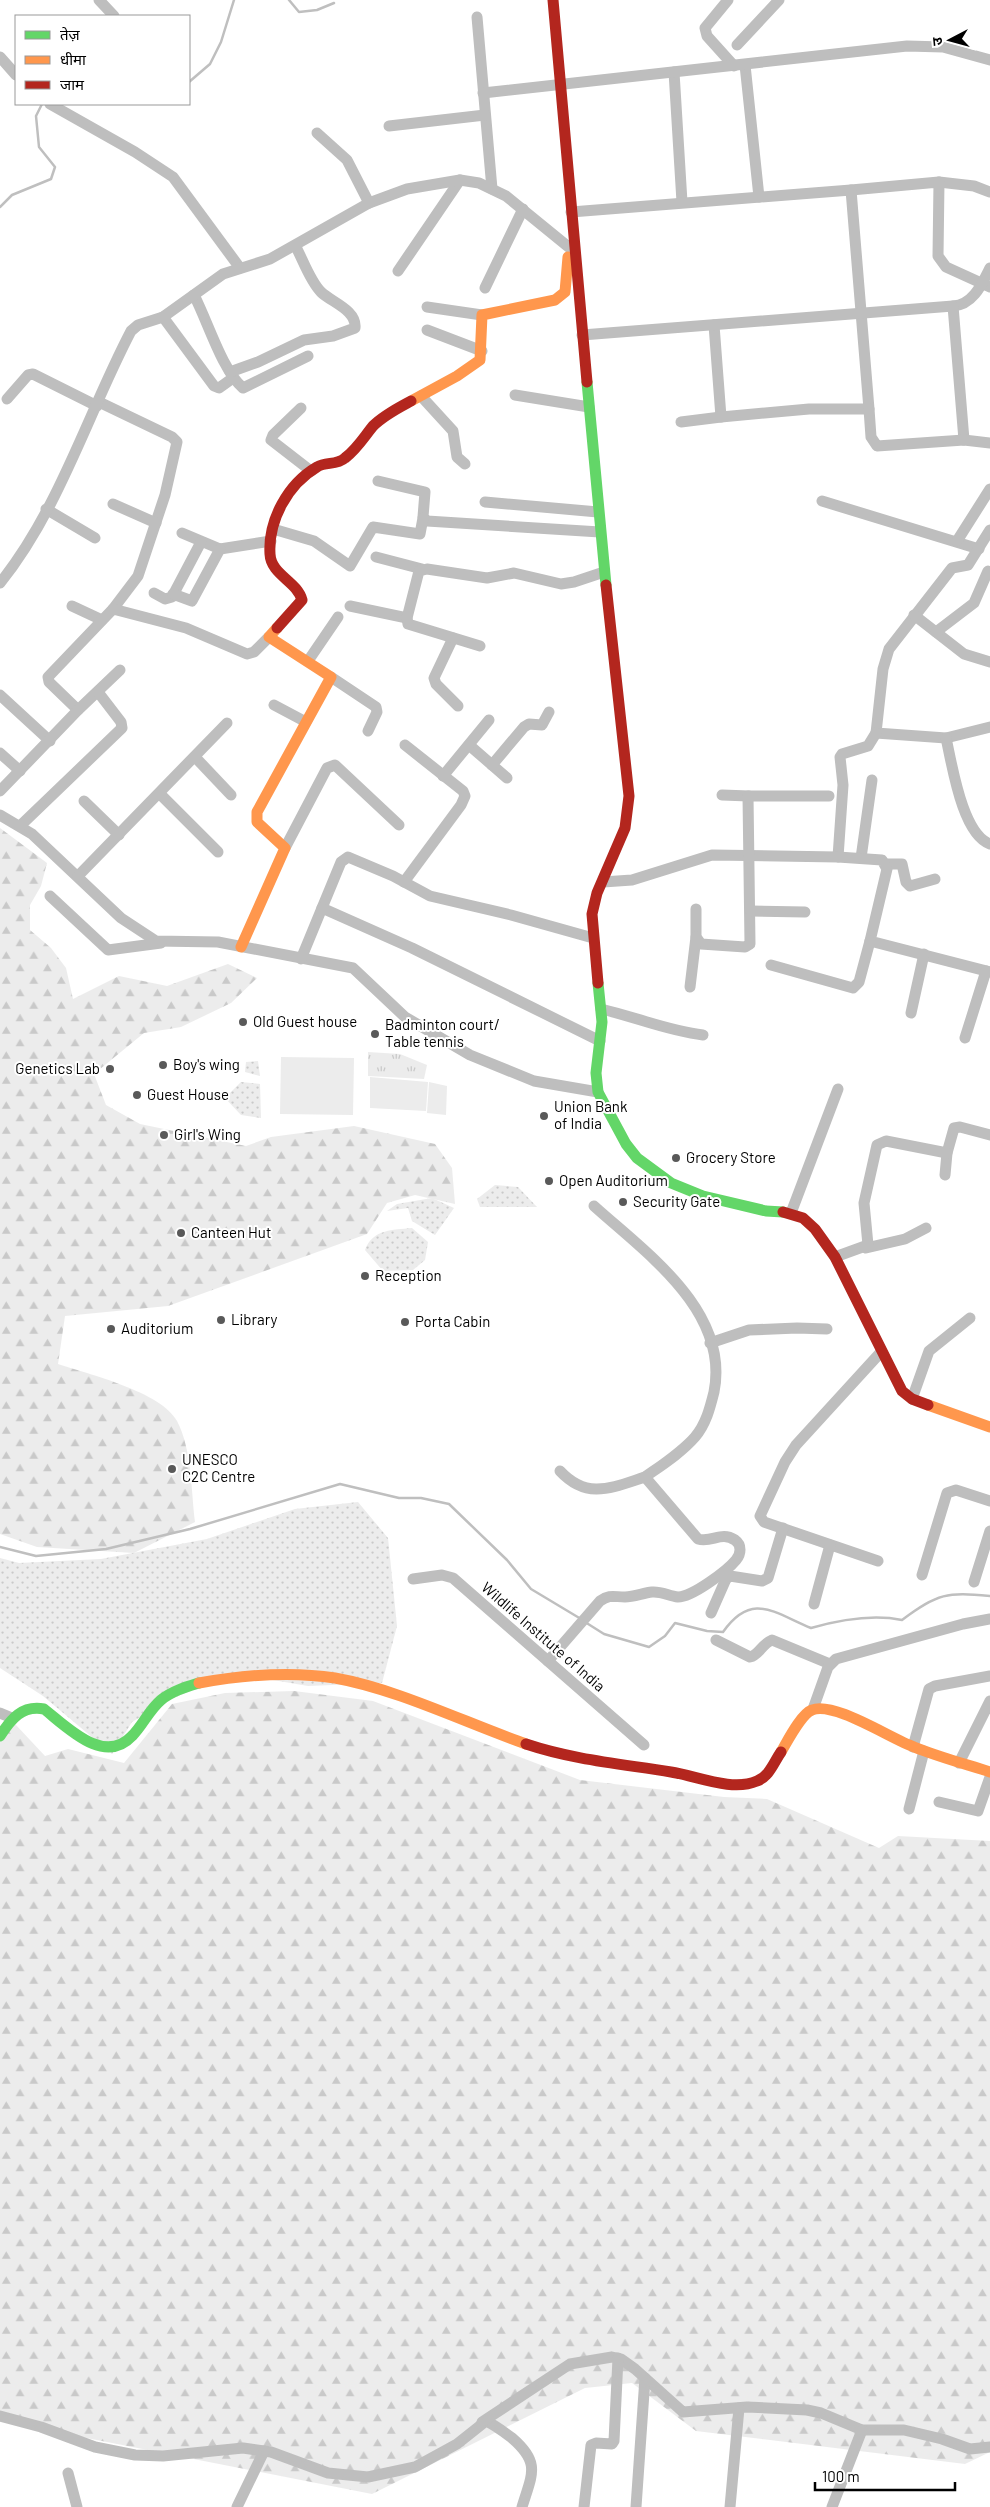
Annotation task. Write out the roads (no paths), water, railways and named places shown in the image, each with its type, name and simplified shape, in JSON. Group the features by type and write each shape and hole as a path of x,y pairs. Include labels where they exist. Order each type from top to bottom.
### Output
{"street":[{"path":"99,0 113,15"},
{"path":"553,0 562,83 572,247 604,572 629,796 625,828 594,902 593,938 601,1009 596,1079 598,1092 626,1144 637,1158 671,1183 702,1196 766,1211 791,1212 803,1218 815,1229 835,1257 902,1391 912,1399 990,1427"},
{"path":"728,0 705,28 707,36 739,65 759,197"},
{"path":"737,45 779,0"},
{"path":"477,17 492,189"},
{"path":"483,93 739,65 829,53 907,46 944,47 990,60"},
{"path":"0,57 15,74"},
{"path":"674,72 682,202"},
{"path":"53,106 135,152 173,177 240,268"},
{"path":"389,126 485,115"},
{"path":"317,134 347,160 369,203"},
{"path":"0,583 46,509 134,327 163,317 215,278 270,259 296,247 369,203 407,189 460,180 470,180 492,189 572,247"},
{"path":"398,271 460,180"},
{"path":"571,212 939,182 974,186 990,192"},
{"path":"939,182 938,256 946,267 986,286"},
{"path":"850,190 871,437 877,446 964,440 990,443"},
{"path":"485,288 522,209"},
{"path":"163,317 214,386 219,388 231,375 304,340 345,333 355,328 354,320 341,305 319,290 296,247"},
{"path":"427,307 482,315 555,300 565,292 567,262 572,247"},
{"path":"582,335 953,306 965,304 986,286 990,268"},
{"path":"194,295 231,375 246,389 308,356"},
{"path":"953,306 964,440"},
{"path":"112,609 186,628 247,654 254,652 302,600 299,592 272,564 271,541 281,502 311,471 321,464 340,462 382,419 477,362 481,357 482,351 482,315"},
{"path":"714,326 721,417"},
{"path":"427,330 482,351"},
{"path":"7,399 28,375 33,374 175,439 177,447 156,523 135,583 48,677 49,682 78,710"},
{"path":"515,394 589,407"},
{"path":"421,396 453,431 457,457 465,464"},
{"path":"301,408 273,435 271,440 311,471"},
{"path":"681,422 810,409 869,409"},
{"path":"273,529 314,541 350,566 373,527 420,534 424,518 425,492 378,481"},
{"path":"957,541 990,489"},
{"path":"822,501 979,549"},
{"path":"485,502 598,512"},
{"path":"113,504 156,523"},
{"path":"46,509 94,538"},
{"path":"424,518 427,521 600,532"},
{"path":"968,565 990,530"},
{"path":"182,532 220,549 271,541"},
{"path":"154,594 167,599 173,594 201,542"},
{"path":"173,594 188,602 192,601 220,549"},
{"path":"376,557 422,569 488,578 514,573 561,584 574,582 604,572"},
{"path":"838,857 843,786 840,757 842,754 868,746 876,732 885,660 896,638 952,568 968,565 989,571 974,603 936,632"},
{"path":"422,569 417,575 407,618 410,626 480,646"},
{"path":"72,606 102,620"},
{"path":"350,606 407,618"},
{"path":"914,615 969,657 990,662"},
{"path":"308,660 338,617"},
{"path":"269,637 308,660 376,707 377,712 368,730"},
{"path":"452,638 434,678 436,684 458,706"},
{"path":"0,791 78,710 120,670"},
{"path":"285,848 257,822 255,817 331,677"},
{"path":"20,826 122,728 121,722 98,692"},
{"path":"0,695 50,741"},
{"path":"274,705 306,722"},
{"path":"492,764 524,727 529,724 542,725 549,712"},
{"path":"443,776 489,720"},
{"path":"78,876 160,794 227,723"},
{"path":"876,732 946,738 990,727"},
{"path":"946,738 963,804 976,833 984,842 990,844"},
{"path":"404,882 464,800 463,791 405,745"},
{"path":"469,745 507,778"},
{"path":"0,753 20,771"},
{"path":"195,757 231,794"},
{"path":"241,947 285,848 327,768 335,765 399,825"},
{"path":"861,858 872,780"},
{"path":"160,794 218,852"},
{"path":"722,795 829,796"},
{"path":"696,937 701,944 748,946 750,944 749,796"},
{"path":"84,801 119,834"},
{"path":"0,815 32,834 121,918 147,937 165,942"},
{"path":"603,882 632,880 712,856 838,857 882,860 886,864 902,864 906,882 910,886 935,880"},
{"path":"301,958 341,862 348,857 439,899 512,915 593,938"},
{"path":"771,965 853,988 859,982 870,941 886,876 886,864"},
{"path":"50,896 108,950 165,942 208,941 353,968 405,1017 449,1044 482,1060 534,1080 598,1092"},
{"path":"322,908 412,948 600,1041"},
{"path":"690,987 696,937 696,909"},
{"path":"751,911 805,912"},
{"path":"870,941 988,971 965,1038"},
{"path":"911,1013 924,954"},
{"path":"601,1009 639,1018 676,1031 704,1035"},
{"path":"791,1212 838,1090"},
{"path":"944,1176 952,1130 957,1126 990,1135"},
{"path":"866,1248 869,1241 864,1203 877,1144 886,1141 947,1154"},
{"path":"560,1472 576,1486 587,1490 620,1485 645,1477 683,1450 703,1426 710,1409 715,1387 715,1368 710,1343 704,1321 692,1299 594,1206"},
{"path":"835,1257 905,1239 926,1228"},
{"path":"912,1399 929,1351 970,1318"},
{"path":"710,1343 749,1330 827,1329"},
{"path":"878,1561 764,1522 760,1516 785,1462 796,1445 881,1352"},
{"path":"548,1661 600,1601 608,1596 624,1597 660,1592 680,1597 698,1590 739,1557 740,1549 737,1542 720,1535 710,1540 698,1539 645,1477"},
{"path":"922,1575 947,1493 956,1490 990,1501"},
{"path":"710,1613 726,1579 730,1576 762,1581 768,1578 783,1528"},
{"path":"974,1582 990,1530"},
{"path":"814,1604 830,1545"},
{"name":"Wildlife Institute of India","path":"413,1579 442,1575 454,1578 644,1745"},
{"path":"813,1709 830,1664 839,1658 964,1624 990,1619"},
{"path":"716,1640 750,1658 755,1656 764,1645 772,1640 830,1664"},
{"path":"0,1736 12,1718 29,1707 44,1709 90,1743 110,1748 120,1746 130,1739 163,1697 213,1679 236,1676 329,1677 345,1680 414,1702 540,1749 568,1757 607,1765 669,1772 739,1784 759,1782 765,1777 796,1726 805,1714 813,1709 823,1709 854,1718 918,1749 990,1772"},
{"path":"909,1809 929,1689 935,1686 990,1676"},
{"path":"960,1763 990,1701"},
{"path":"0,1713 12,1718"},
{"path":"939,1802 978,1812 990,1777"},
{"path":"0,2416 41,2427 95,2447 135,2455 163,2456 243,2448 264,2451 328,2474 368,2477 415,2467 457,2444 482,2422 570,2364 612,2357 618,2358 645,2378 683,2412 739,2408 807,2410 821,2413 862,2430 904,2430 942,2439 970,2449 990,2447"},
{"path":"584,2507 591,2445 596,2443 612,2444 614,2441 618,2358"},
{"path":"636,2507 645,2378"},
{"path":"730,2507 739,2408"},
{"path":"482,2422 490,2423 508,2435 530,2456 532,2465 522,2507"},
{"path":"832,2507 862,2430"},
{"path":"237,2507 264,2451"},
{"path":"68,2473 78,2507"}],"waterway":[{"path":"190,81 210,64 221,42 234,0"},
{"path":"289,0 299,12 317,10 334,3"},
{"path":"0,207 12,195 51,179 55,167 39,147 36,116 42,105"},
{"path":"0,1547 36,1556 106,1549 190,1529 340,1484 399,1498 421,1498 449,1504 507,1560 531,1589 581,1619"},
{"path":"585,1622 604,1634 649,1647 665,1636 675,1623 707,1631 723,1632 734,1619 744,1612 754,1609 775,1612 811,1628 856,1619 891,1618 902,1620 925,1604 943,1596 963,1594 990,1596"}],"place":[{"name":"Old Guest house","path":"243,1022"},
{"name":"Badminton court/ Table tennis","path":"375,1034"},
{"name":"Boy's wing","path":"163,1065"},
{"name":"Genetics Lab","path":"110,1069"},
{"name":"Guest House","path":"137,1095"},
{"name":"Union Bank of India","path":"544,1116"},
{"name":"Girl's Wing","path":"164,1135"},
{"name":"Grocery Store","path":"676,1158"},
{"name":"Open Auditorium","path":"549,1181"},
{"name":"Security Gate","path":"623,1202"},
{"name":"Canteen Hut","path":"181,1233"},
{"name":"Reception","path":"365,1276"},
{"name":"Library","path":"221,1320"},
{"name":"Porta Cabin","path":"405,1322"},
{"name":"Auditorium","path":"111,1329"},
{"name":"UNESCO C2C Centre","path":"172,1469"}]}
